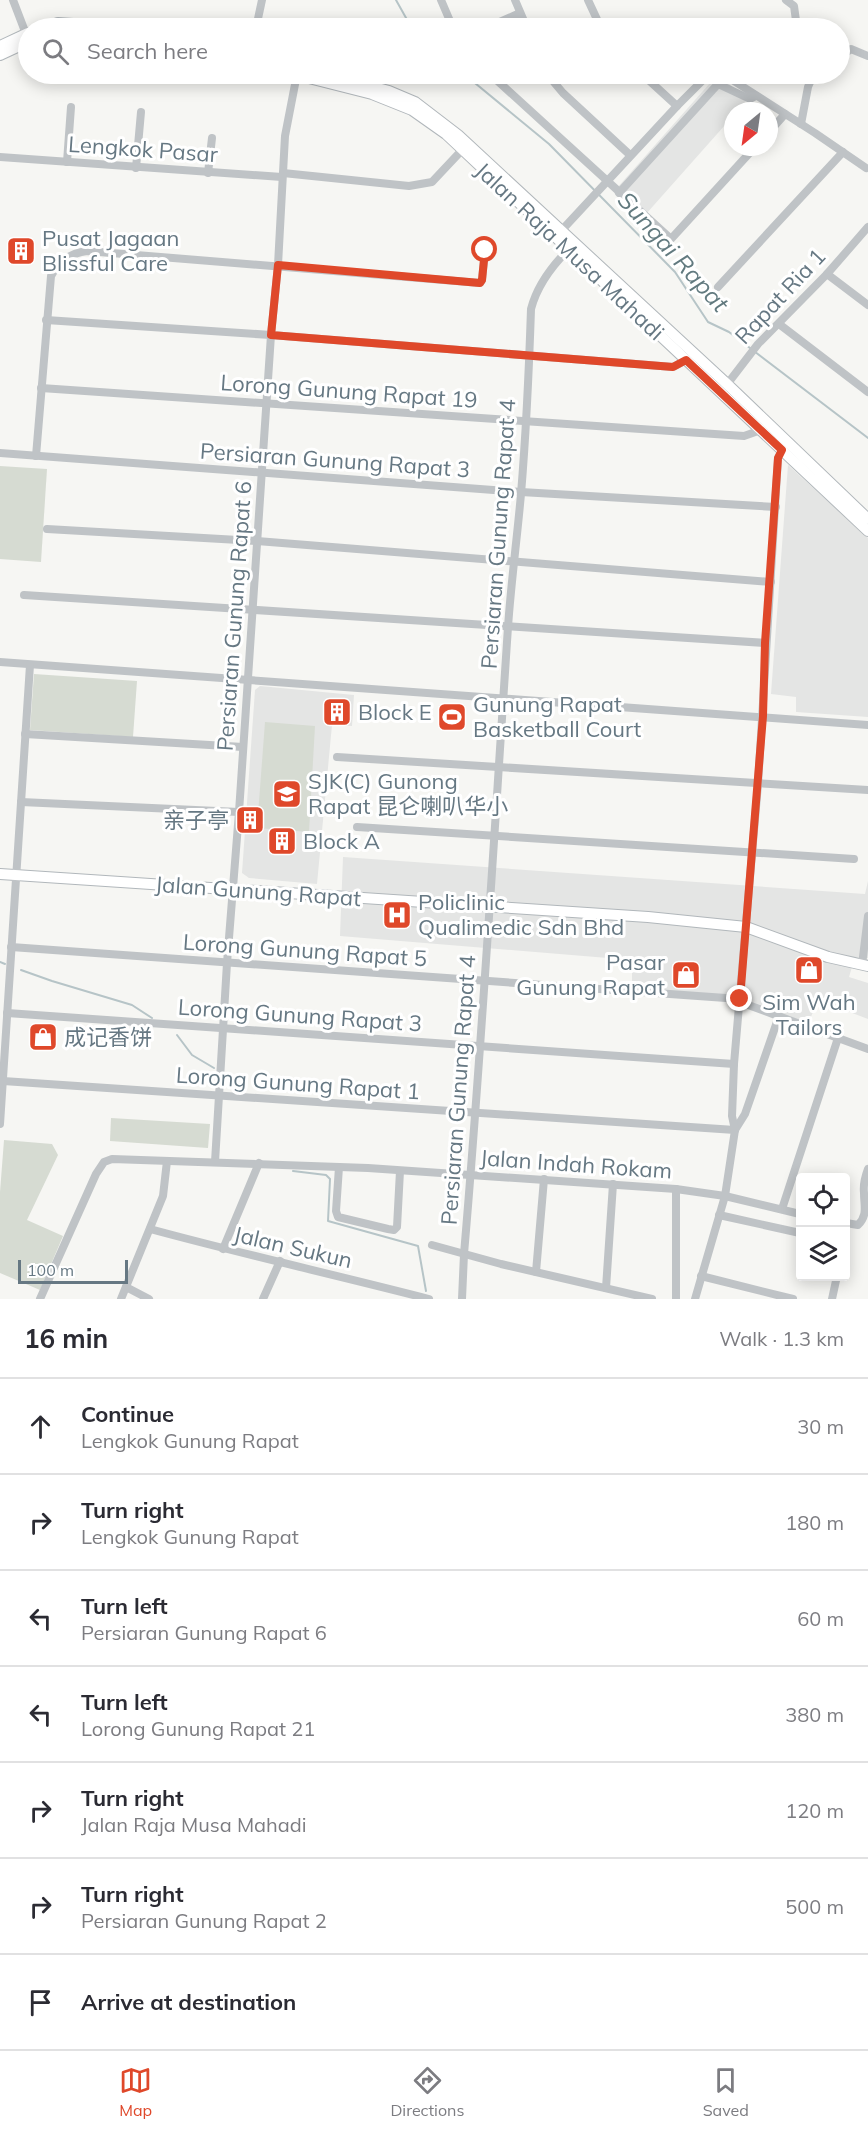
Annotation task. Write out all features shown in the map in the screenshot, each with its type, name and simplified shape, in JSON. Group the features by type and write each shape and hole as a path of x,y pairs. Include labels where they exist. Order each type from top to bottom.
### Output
{"main road":[{"path":"0,46 18,40"},
{"path":"0,55 18,43"},
{"name":"Jalan Raja Musa Mahadi","path":"334,84 372,94 412,110 446,134 686,360 724,388 761,430 868,519"},
{"name":"Jalan Raja Musa Mahadi","path":"365,84 415,102 468,143 724,388 868,531"},
{"path":"539,222 551,231 561,231 560,237 567,249"},
{"name":"Jalan Gunung Rapat","path":"0,874 648,917 746,927 828,957 866,966"}],"street":[{"path":"12,0 20,18"},
{"path":"258,18 262,0"},
{"path":"441,0 449,18"},
{"path":"514,0 522,18"},
{"path":"588,0 597,18"},
{"path":"786,0 794,6 796,18"},
{"path":"509,18 520,13"},
{"path":"850,50 855,49 868,56"},
{"name":"Persiaran Gunung Rapat 6","path":"215,1162 285,136 294,84"},
{"path":"501,84 671,239 748,156"},
{"path":"555,84 630,155"},
{"path":"653,84 677,105"},
{"path":"561,231 699,84"},
{"path":"620,193 718,84 750,99 756,96"},
{"path":"738,84 866,168"},
{"path":"801,124 810,84"},
{"path":"67,162 71,107"},
{"path":"136,168 141,112"},
{"path":"778,122 785,114"},
{"path":"208,173 212,138"},
{"name":"Lengkok Pasar","path":"0,157 208,173 283,175 409,186 432,182 463,149"},
{"path":"718,287 843,152"},
{"name":"Rapat Ria 1","path":"724,388 758,344 780,324 868,227"},
{"name":"Persiaran Gunung Rapat 4","path":"462,1299 490,908 493,835 505,699 508,627 521,492 531,309 534,296 543,280 567,249"},
{"path":"36,456 51,276 56,266 77,252 278,265 480,283 485,250"},
{"path":"827,274 868,304"},
{"path":"46,320 271,335 673,367 686,360"},
{"path":"780,324 868,392"},
{"name":"Lorong Gunung Rapat 19","path":"41,388 744,436 761,430"},
{"path":"695,1299 725,1196 735,1130 732,1116 734,1064 763,716 765,643 778,458 784,447"},
{"name":"Persiaran Gunung Rapat 3","path":"0,453 521,492 776,507"},
{"path":"47,530 257,541 771,582"},
{"path":"24,596 253,608 765,643"},
{"path":"0,662 868,725"},
{"path":"0,1124 30,665"},
{"path":"25,734 243,747"},
{"path":"337,757 868,790"},
{"path":"21,802 239,812"},
{"path":"357,827 854,859"},
{"path":"866,966 868,916"},
{"name":"Lorong Gunung Rapat 5","path":"11,947 740,1001 779,1016"},
{"name":"Lorong Gunung Rapat 3","path":"7,1013 734,1064"},
{"path":"735,1130 746,1114 779,1016 868,1049"},
{"path":"782,1209 838,1038"},
{"name":"Lorong Gunung Rapat 1","path":"3,1081 735,1130"},
{"name":"Jalan Indah Rokam","path":"40,1299 96,1174 104,1162 112,1159 259,1163 613,1184 725,1196 796,1213"},
{"path":"121,1299 163,1196 167,1161"},
{"path":"223,1249 259,1163"},
{"path":"339,1167 336,1211 339,1218 394,1230 397,1227 400,1171"},
{"path":"850,1224 858,1224 863,1220 865,1214 863,1192 868,1169"},
{"path":"536,1272 544,1179"},
{"path":"606,1288 613,1184"},
{"path":"676,1189 676,1299"},
{"path":"719,1215 796,1232"},
{"name":"Jalan Sukun","path":"150,1229 429,1299"},
{"path":"432,1245 652,1299"},
{"path":"263,1299 280,1261"},
{"path":"701,1276 793,1299"},
{"path":"832,1299 836,1281"},
{"path":"126,1287 149,1299"}],"shaded area":[{"path":"709,84 729,84 747,100 745,102 724,102 724,126 646,214 617,188"},
{"path":"788,465 868,538 868,717 796,712 796,697 771,694"},
{"path":"0,466 47,469 41,562 0,559"},
{"path":"34,674 137,681 133,737 30,730"},
{"name":"SJK(C) Gunong Rapat 昆仑喇叭华小","path":"260,686 354,695 352,726 332,725 317,884 249,878 242,873 255,690"},
{"path":"265,722 315,726 309,832 257,828"},
{"path":"343,857 865,894 868,881 868,958 855,957 849,977 868,983 868,1019 818,1000 808,1024 743,1001 632,988 632,960 340,936"},
{"path":"111,1118 210,1124 208,1148 110,1141"},
{"path":"4,1140 52,1144 58,1155 27,1220 63,1236 40,1290 0,1273 0,1192"}],"waterway":[{"name":"Sungai Rapat","path":"396,0 406,18"},
{"name":"Sungai Rapat","path":"476,84 549,144 675,272 708,322 729,332 868,438"},
{"path":"0,962 5,964"},
{"path":"21,970 132,1005 152,1018"},
{"path":"177,1035 192,1055 214,1068"},
{"path":"293,1171 326,1175 330,1179 328,1221 418,1246 426,1291"}],"place":[{"name":"Pusat Jagaan Blissful Care","path":"21,251"},
{"name":"Block E","path":"337,712"},
{"name":"Gunung Rapat Basketball Court","path":"452,717"},
{"name":"SJK(C) Gunong Rapat 昆仑喇叭华小","path":"287,794"},
{"name":"亲子亭","path":"250,820"},
{"name":"Block A","path":"282,841"},
{"name":"Policlinic Qualimedic Sdn Bhd","path":"397,915"},
{"name":"Sim Wah Tailors","path":"809,970"},
{"name":"Pasar Gunung Rapat","path":"686,975"},
{"name":"成记香饼","path":"43,1037"}],"route":[{"path":"485,250 480,283 278,265 271,335 673,367 686,360 782,450 778,458 765,643 763,716 740,999"}]}
